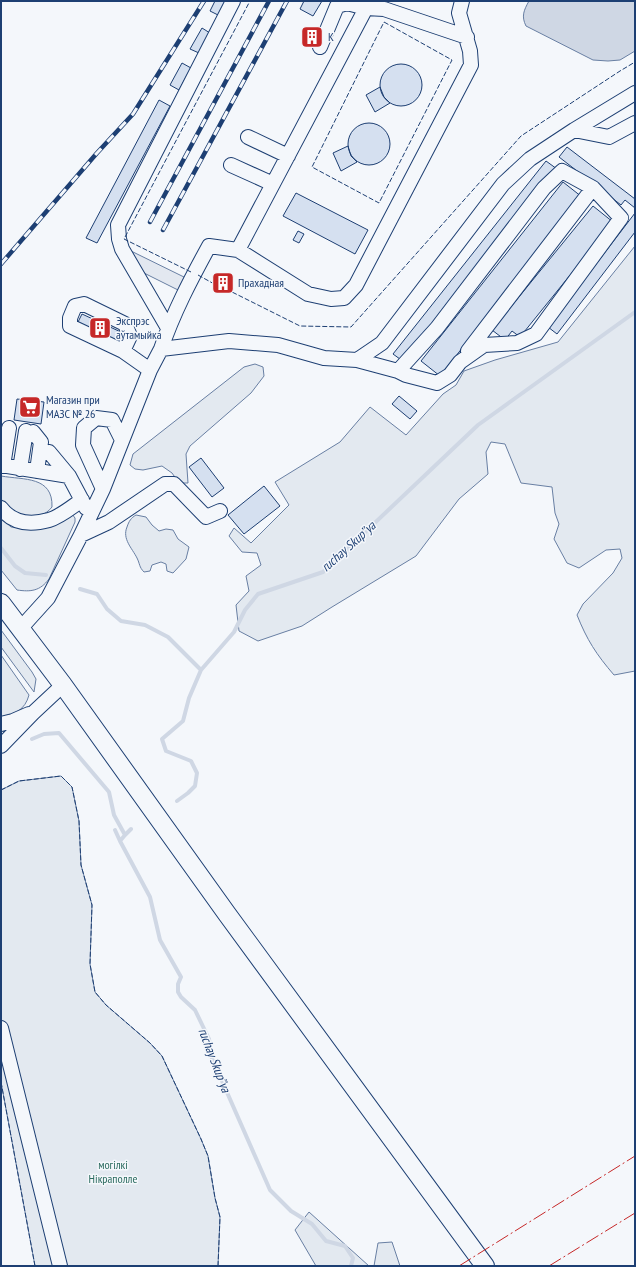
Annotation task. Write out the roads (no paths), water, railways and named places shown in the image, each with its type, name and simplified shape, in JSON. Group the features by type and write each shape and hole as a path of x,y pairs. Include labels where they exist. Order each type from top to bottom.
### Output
{"main road":[{"path":"1,603 63,685 227,914 485,1266"}],"lane":[{"path":"168,328 122,250 118,226 232,1"},
{"path":"20,629 48,598 104,489 150,370 161,350 168,328 194,273 209,246 238,250 308,294 331,299 344,298 356,285 471,65 467,37 459,13 462,1"},
{"path":"320,47 337,6 347,3 366,8 384,9 467,37"},
{"path":"238,250 366,8"},
{"path":"357,360 382,343 503,184 530,159 635,93"},
{"path":"574,130 610,137 635,123"},
{"path":"248,137 288,156"},
{"path":"231,165 273,184"},
{"path":"398,371 437,328 544,188 553,179 562,171 593,188 621,218 536,334 517,343 484,345 460,362"},
{"path":"161,350 229,341 278,345 324,358 357,360 398,371 406,376 437,383 450,375 593,188"},
{"path":"123,352 150,370"},
{"path":"104,489 83,445 84,428 96,418 112,420 122,440"},
{"path":"17,429 2,466 69,476"},
{"path":"17,429 20,469"},
{"path":"17,429 41,442 37,471"},
{"path":"49,452 69,476 90,515"},
{"path":"81,535 109,522 165,484 174,484 206,516 220,510"},
{"path":"1,508 6,514 18,522 30,523 51,520 82,500"},
{"path":"1,746 63,685"},
{"path":"1,724 33,713"},
{"path":"1,1028 60,1266"}],"waterway":[{"name":"ruchay Skup’’ya","path":"177,801 195,786 197,773 191,761 166,751 162,739 183,721 189,698 201,670 234,632 245,610 258,594 323,572 478,425 635,312"},
{"path":"1,548 15,566 25,573 46,575"},
{"path":"80,589 97,594 107,609 121,621 145,625 168,637 201,670"},
{"path":"32,739 44,734 59,733 109,792 114,815 125,835"},
{"name":"ruchay Skup’’ya","path":"131,829 120,841 150,897 160,940 181,977 178,984 178,992 181,997 195,1010 209,1039 211,1056 270,1190 291,1211 312,1224 326,1241 345,1246 353,1258 351,1266"},
{"path":"115,830 120,841"}],"railway":[{"path":"1,264 97,153 133,114 204,1"},
{"path":"150,222 269,1"},
{"path":"163,230 287,1"}],"place":[{"name":"К","path":"312,37"},
{"name":"Прахадная","path":"223,283"},
{"name":"Экспрэс аўтамыйка","path":"100,328"},
{"name":"Магазин при МАЗС № 26","path":"30,407"}],"park label":[{"name":"могілкі Нікраполле","path":"113,1172"}]}
